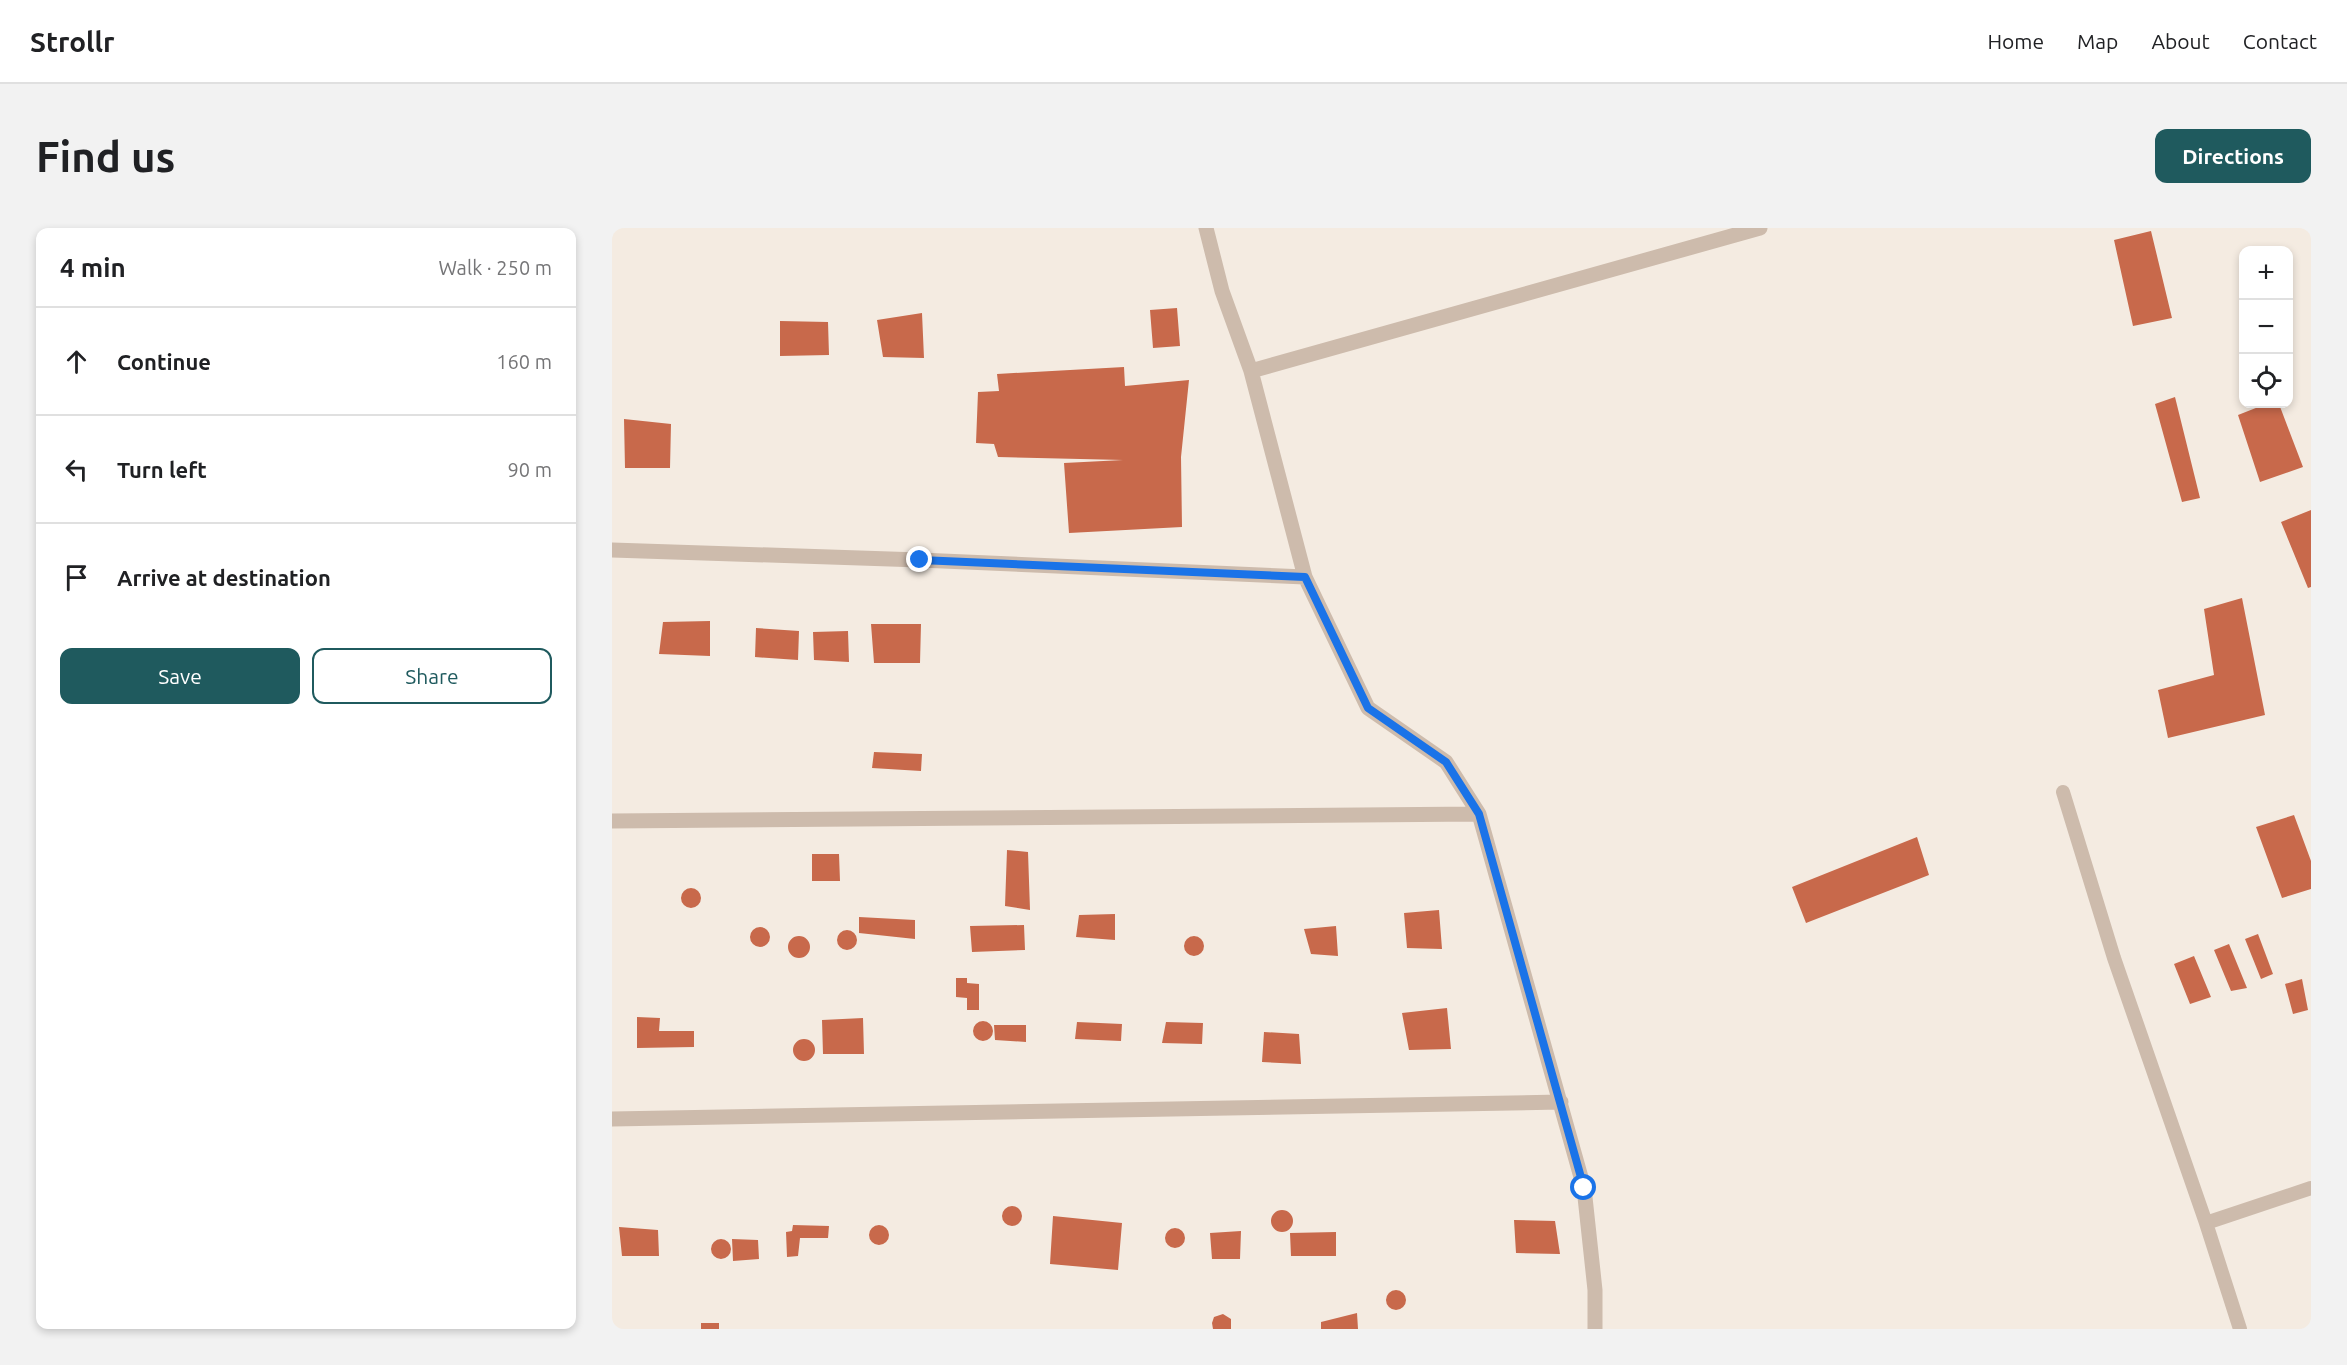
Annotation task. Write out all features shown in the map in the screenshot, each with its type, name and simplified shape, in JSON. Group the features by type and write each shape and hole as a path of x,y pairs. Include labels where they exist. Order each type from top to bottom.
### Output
{"street":[{"path":"1206,228 1222,291 1251,371 1305,577 1368,708 1446,762 1479,814 1584,1188 1595,1290 1595,1329"},
{"path":"1251,371 1760,228"},
{"path":"612,550 920,560 1305,577"},
{"path":"612,821 1479,814"},
{"path":"612,1119 1561,1102"}],"lane":[{"path":"2063,792 2114,958 2206,1222 2240,1329"},
{"path":"2206,1222 2311,1188"}],"building":[{"path":"2151,231 2172,318 2133,326 2114,240"},
{"path":"1177,308 1180,346 1153,348 1150,310"},
{"path":"922,313 924,358 883,357 877,320"},
{"path":"780,321 828,322 829,355 780,356"},
{"path":"1124,367 1125,386 1189,380 1181,457 1182,527 1069,533 1064,463 1123,460 998,457 994,444 976,443 978,392 999,391 997,374"},
{"path":"2175,397 2200,498 2182,502 2155,404"},
{"path":"2256,408 2281,408 2303,467 2260,482 2238,415"},
{"path":"624,419 671,424 670,468 625,468"},
{"path":"2311,510 2311,587 2308,588 2281,522"},
{"path":"2242,598 2265,715 2168,738 2158,690 2214,675 2204,609"},
{"path":"710,621 710,656 659,654 663,622"},
{"path":"871,624 921,624 920,663 874,663"},
{"path":"756,628 799,631 798,660 755,657"},
{"path":"848,631 849,662 814,660 813,632"},
{"path":"874,752 922,754 921,771 872,768"},
{"path":"2294,815 2311,861 2311,889 2282,898 2256,827"},
{"path":"1917,837 1929,875 1806,923 1792,887"},
{"path":"1007,850 1028,852 1030,910 1005,906"},
{"path":"812,854 839,854 840,881 812,881"},
{"path":"687,888 695,888 701,894 701,902 695,908 687,908 681,902 681,894"},
{"path":"1439,910 1442,949 1407,948 1404,913"},
{"path":"1115,914 1115,940 1076,937 1079,915"},
{"path":"859,917 915,920 915,939 859,933"},
{"path":"1024,925 1025,950 972,952 970,926"},
{"path":"1336,926 1338,956 1311,954 1304,929"},
{"path":"756,927 764,927 770,933 770,941 764,947 756,947 750,941 750,933"},
{"path":"843,930 851,930 857,936 857,944 851,950 843,950 837,944 837,936"},
{"path":"2258,934 2273,974 2261,979 2245,939"},
{"path":"799,936 809,943 810,947 803,957 799,958 789,951 788,947 795,937"},
{"path":"1190,936 1198,936 1204,942 1204,950 1198,956 1190,956 1184,950 1184,942"},
{"path":"2229,944 2247,988 2231,991 2214,950"},
{"path":"2194,956 2211,997 2190,1004 2174,964"},
{"path":"956,978 967,978 967,983 979,984 979,1010 967,1010 967,998 956,997"},
{"path":"2302,979 2308,1010 2293,1014 2285,984"},
{"path":"1447,1008 1451,1049 1409,1050 1402,1013"},
{"path":"637,1017 660,1018 659,1031 694,1031 694,1047 637,1048"},
{"path":"863,1018 864,1054 823,1054 822,1020"},
{"path":"979,1021 987,1021 993,1027 993,1035 987,1041 979,1041 973,1035 973,1027"},
{"path":"1077,1022 1122,1024 1121,1041 1075,1039"},
{"path":"1166,1022 1203,1023 1202,1044 1162,1043"},
{"path":"994,1025 1026,1025 1026,1042 995,1040"},
{"path":"1264,1032 1299,1034 1301,1064 1262,1062"},
{"path":"804,1039 814,1046 815,1050 808,1060 804,1061 794,1054 793,1050 800,1040"},
{"path":"1008,1206 1016,1206 1022,1212 1022,1220 1016,1226 1008,1226 1002,1220 1002,1212"},
{"path":"1282,1210 1290,1213 1293,1221 1290,1229 1282,1232 1274,1229 1271,1221 1274,1213"},
{"path":"1053,1216 1122,1223 1118,1270 1050,1264"},
{"path":"1514,1220 1555,1221 1560,1254 1516,1253"},
{"path":"793,1225 829,1226 828,1238 800,1238 798,1256 787,1257 786,1232 792,1231"},
{"path":"875,1225 883,1225 889,1231 889,1239 883,1245 875,1245 869,1239 869,1231"},
{"path":"619,1227 658,1230 659,1256 622,1256"},
{"path":"1171,1228 1179,1228 1185,1234 1185,1242 1179,1248 1171,1248 1165,1242 1165,1234"},
{"path":"1241,1231 1240,1259 1212,1259 1210,1233"},
{"path":"1336,1232 1336,1256 1291,1256 1290,1233"},
{"path":"717,1239 725,1239 731,1245 731,1253 725,1259 717,1259 711,1253 711,1245"},
{"path":"732,1239 758,1240 759,1259 733,1261"},
{"path":"1396,1290 1403,1293 1406,1300 1403,1307 1396,1310 1389,1307 1386,1300 1389,1293"},
{"path":"1357,1313 1358,1329 1321,1329 1321,1322"},
{"path":"1223,1314 1231,1319 1231,1329 1213,1329 1214,1317"},
{"path":"701,1323 719,1323 719,1329 701,1329"}],"route":[{"path":"920,560 1305,577 1368,708 1446,762 1479,814 1584,1188"}]}
